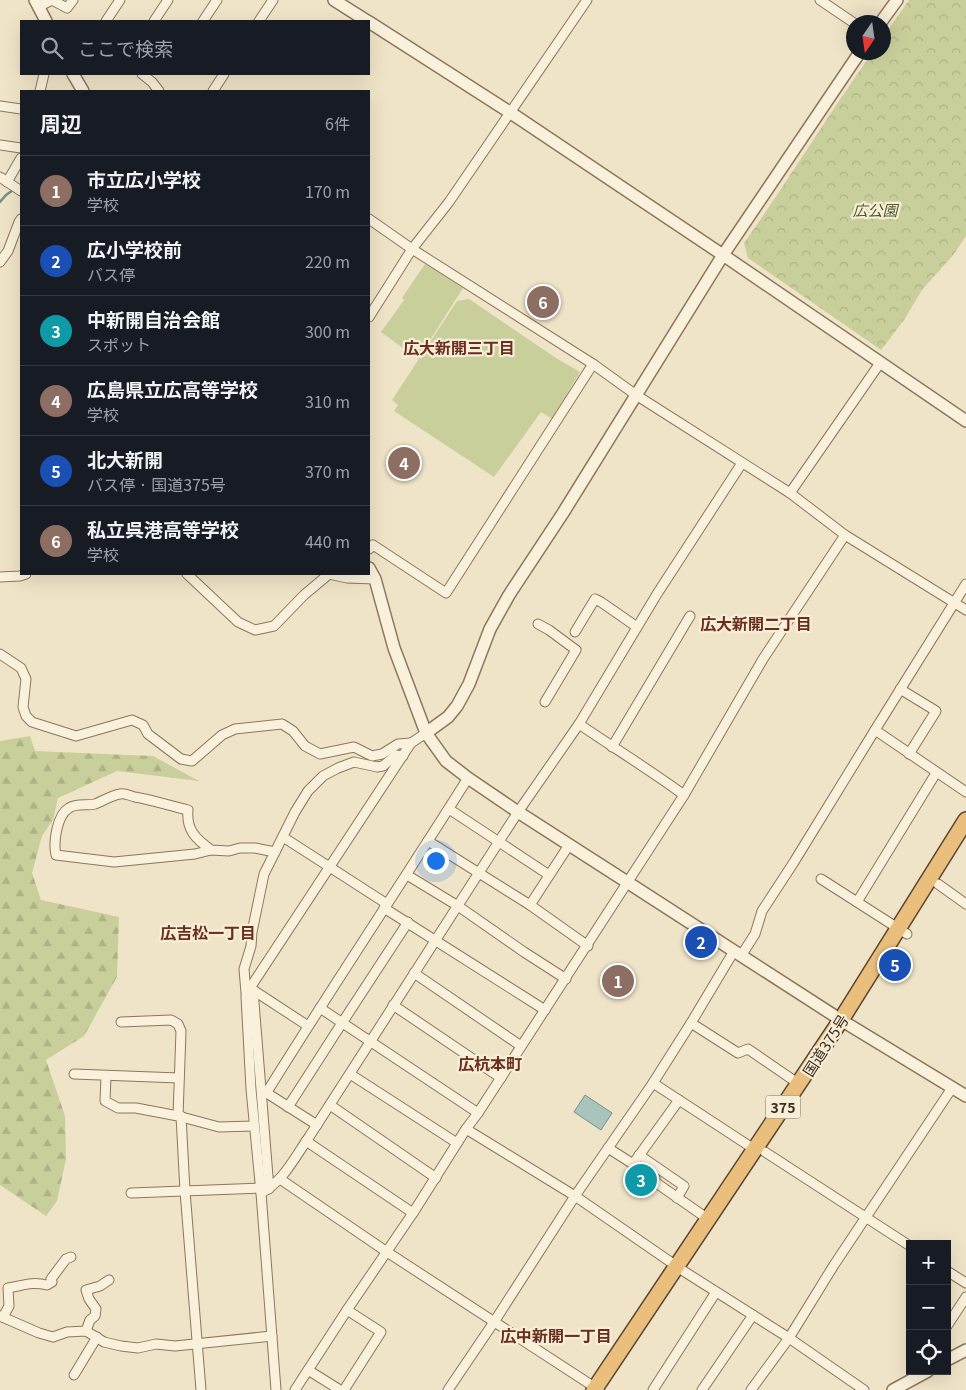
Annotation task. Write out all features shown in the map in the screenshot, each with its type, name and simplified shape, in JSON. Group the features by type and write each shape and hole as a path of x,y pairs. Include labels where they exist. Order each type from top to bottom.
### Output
{"highway":[{"name":"国道375号","path":"599,1389 761,1152 846,1022 902,932 966,820"},
{"name":"国道375号","path":"902,932 938,884 966,839"},
{"name":"国道375号","path":"681,1269 708,1219 761,1152 799,1084 846,1022"}],"street":[{"path":"45,20 36,3 52,0 67,8 73,0"},
{"path":"107,20 120,0"},
{"path":"155,20 168,0"},
{"path":"204,20 217,0"},
{"path":"260,20 273,0"},
{"path":"334,0 365,20"},
{"path":"370,315 412,249 450,202 587,0"},
{"path":"820,0 846,18"},
{"path":"886,15 897,0"},
{"path":"370,23 511,113 966,421"},
{"path":"263,1190 251,1089 250,992 411,743 448,717 458,706 469,684 490,629 509,595 563,513 723,255 855,60"},
{"path":"40,90 44,75"},
{"path":"74,75 82,90"},
{"path":"143,75 158,90"},
{"path":"214,90 223,75"},
{"path":"0,106 20,109"},
{"path":"0,145 20,148"},
{"path":"20,159 4,180 20,190"},
{"path":"0,262 8,251 20,220"},
{"path":"370,220 412,249 593,364 742,463 790,492 846,535 966,610"},
{"path":"790,492 880,363"},
{"path":"370,548 373,545 446,592 593,364"},
{"path":"131,1193 263,1190 280,1179 371,1043 393,1005 518,812 579,724 657,594 742,463"},
{"path":"294,1390 588,946 684,795 763,659 846,535"},
{"path":"370,570 375,579 394,648 426,733 446,762 569,845 846,1022 966,1096"},
{"path":"0,578 23,575"},
{"path":"187,575 238,622 255,630 274,626 304,595 328,575"},
{"path":"334,575 347,578 375,579"},
{"path":"448,1390 738,953 755,934 762,911 966,584"},
{"path":"575,632 595,598 637,627"},
{"path":"612,747 690,616"},
{"path":"538,624 576,650 545,702"},
{"path":"0,654 21,668 26,679 23,707 26,716 32,722 76,736 132,720 143,725 148,734 181,759 192,761 222,736 235,730 282,724 293,731 305,746 320,754 354,747 372,756 382,754 398,744 411,743"},
{"path":"900,689 936,711 910,754"},
{"path":"579,724 636,763 658,775 684,795"},
{"path":"875,730 966,792"},
{"path":"276,1390 263,1190 264,1090 250,992 244,969 251,946 252,932 264,874 308,791 323,776 354,762 377,767 383,766 396,755 403,756"},
{"path":"857,902 936,772"},
{"path":"264,1090 407,875 468,778"},
{"path":"211,850 196,839 187,818 188,810 120,794 93,804 68,808 59,822 55,840 56,855 114,862 196,854 211,850 229,851 240,848 255,848 275,852"},
{"path":"449,809 549,875"},
{"path":"283,837 330,867 408,922 545,1010"},
{"path":"428,841 530,906 588,946"},
{"path":"530,906 569,845"},
{"path":"407,875 458,906 566,979"},
{"path":"821,879 902,932"},
{"path":"938,884 966,904"},
{"path":"288,1107 408,922"},
{"path":"414,974 522,1046"},
{"path":"250,992 308,1026"},
{"path":"393,1005 501,1078"},
{"path":"320,1008 478,1113"},
{"path":"121,1022 171,1020 178,1024 181,1031 179,1116 202,1390"},
{"path":"691,1023 738,1053 748,1049 799,1084"},
{"path":"74,1074 179,1078"},
{"path":"350,1074 457,1143"},
{"path":"106,1076 105,1101 118,1108 136,1108 179,1116 219,1127 254,1126"},
{"path":"653,1083 906,1243"},
{"path":"751,1390 788,1338 865,1217 952,1088"},
{"path":"251,1089 264,1090 316,1125"},
{"path":"633,1164 679,1100"},
{"path":"330,1105 436,1178"},
{"path":"466,1129 575,1196 681,1269 864,1390"},
{"path":"306,1141 413,1213"},
{"path":"608,1148 655,1178 655,1182 708,1219"},
{"path":"639,1155 684,1186 676,1198"},
{"path":"280,1179 387,1252 599,1389"},
{"path":"71,1258 66,1259 51,1279 52,1282 47,1285 37,1283 22,1284 8,1288 9,1306 2,1316 39,1333 53,1337 67,1332 86,1331 104,1342 138,1348 156,1344 175,1346 272,1336"},
{"path":"951,1274 966,1283"},
{"path":"86,1331 90,1320 95,1316 96,1309 88,1299 86,1290 100,1286 109,1280"},
{"path":"653,1390 716,1292"},
{"path":"951,1320 966,1297"},
{"path":"344,1390 381,1332 346,1310"},
{"path":"702,1390 753,1315"},
{"path":"74,1375 97,1337"},
{"path":"951,1358 966,1350"},
{"path":"308,1370 340,1390"},
{"path":"893,1390 920,1375"}],"green space":[{"name":"広公園","path":"909,0 966,0 966,236 954,254 922,290 904,320 881,350 748,258 744,243 867,60 891,60 891,26"},
{"path":"425,264 463,288 418,359 381,332 404,300 402,298"},
{"path":"469,299 580,372 552,419 541,412 494,477 394,411 398,405 392,400 457,301"},
{"path":"30,736 35,751 153,756 199,781 117,771 58,798 53,820 42,836 32,873 41,900 119,917 117,977 84,1036 46,1060 65,1116 66,1159 57,1201 46,1216 0,1185 0,741"}],"water":[{"path":"585,1095 612,1113 601,1130 574,1112"}],"waterway":[{"path":"0,202 13,190"}],"place":[{"name":"私立呉港高等学校","path":"543,302"},
{"name":"広島県立広高等学校","path":"404,463"},
{"name":"広小学校前","path":"701,942"},
{"name":"北大新開","path":"895,965"},
{"name":"市立広小学校","path":"618,981"},
{"name":"中新開自治会館","path":"641,1180"}],"district":[{"name":"広大新開三丁目","path":"459,347"},
{"name":"広大新開二丁目","path":"756,623"},
{"name":"広吉松一丁目","path":"208,932"},
{"name":"広杭本町","path":"490,1063"},
{"name":"広中新開一丁目","path":"556,1335"}]}
